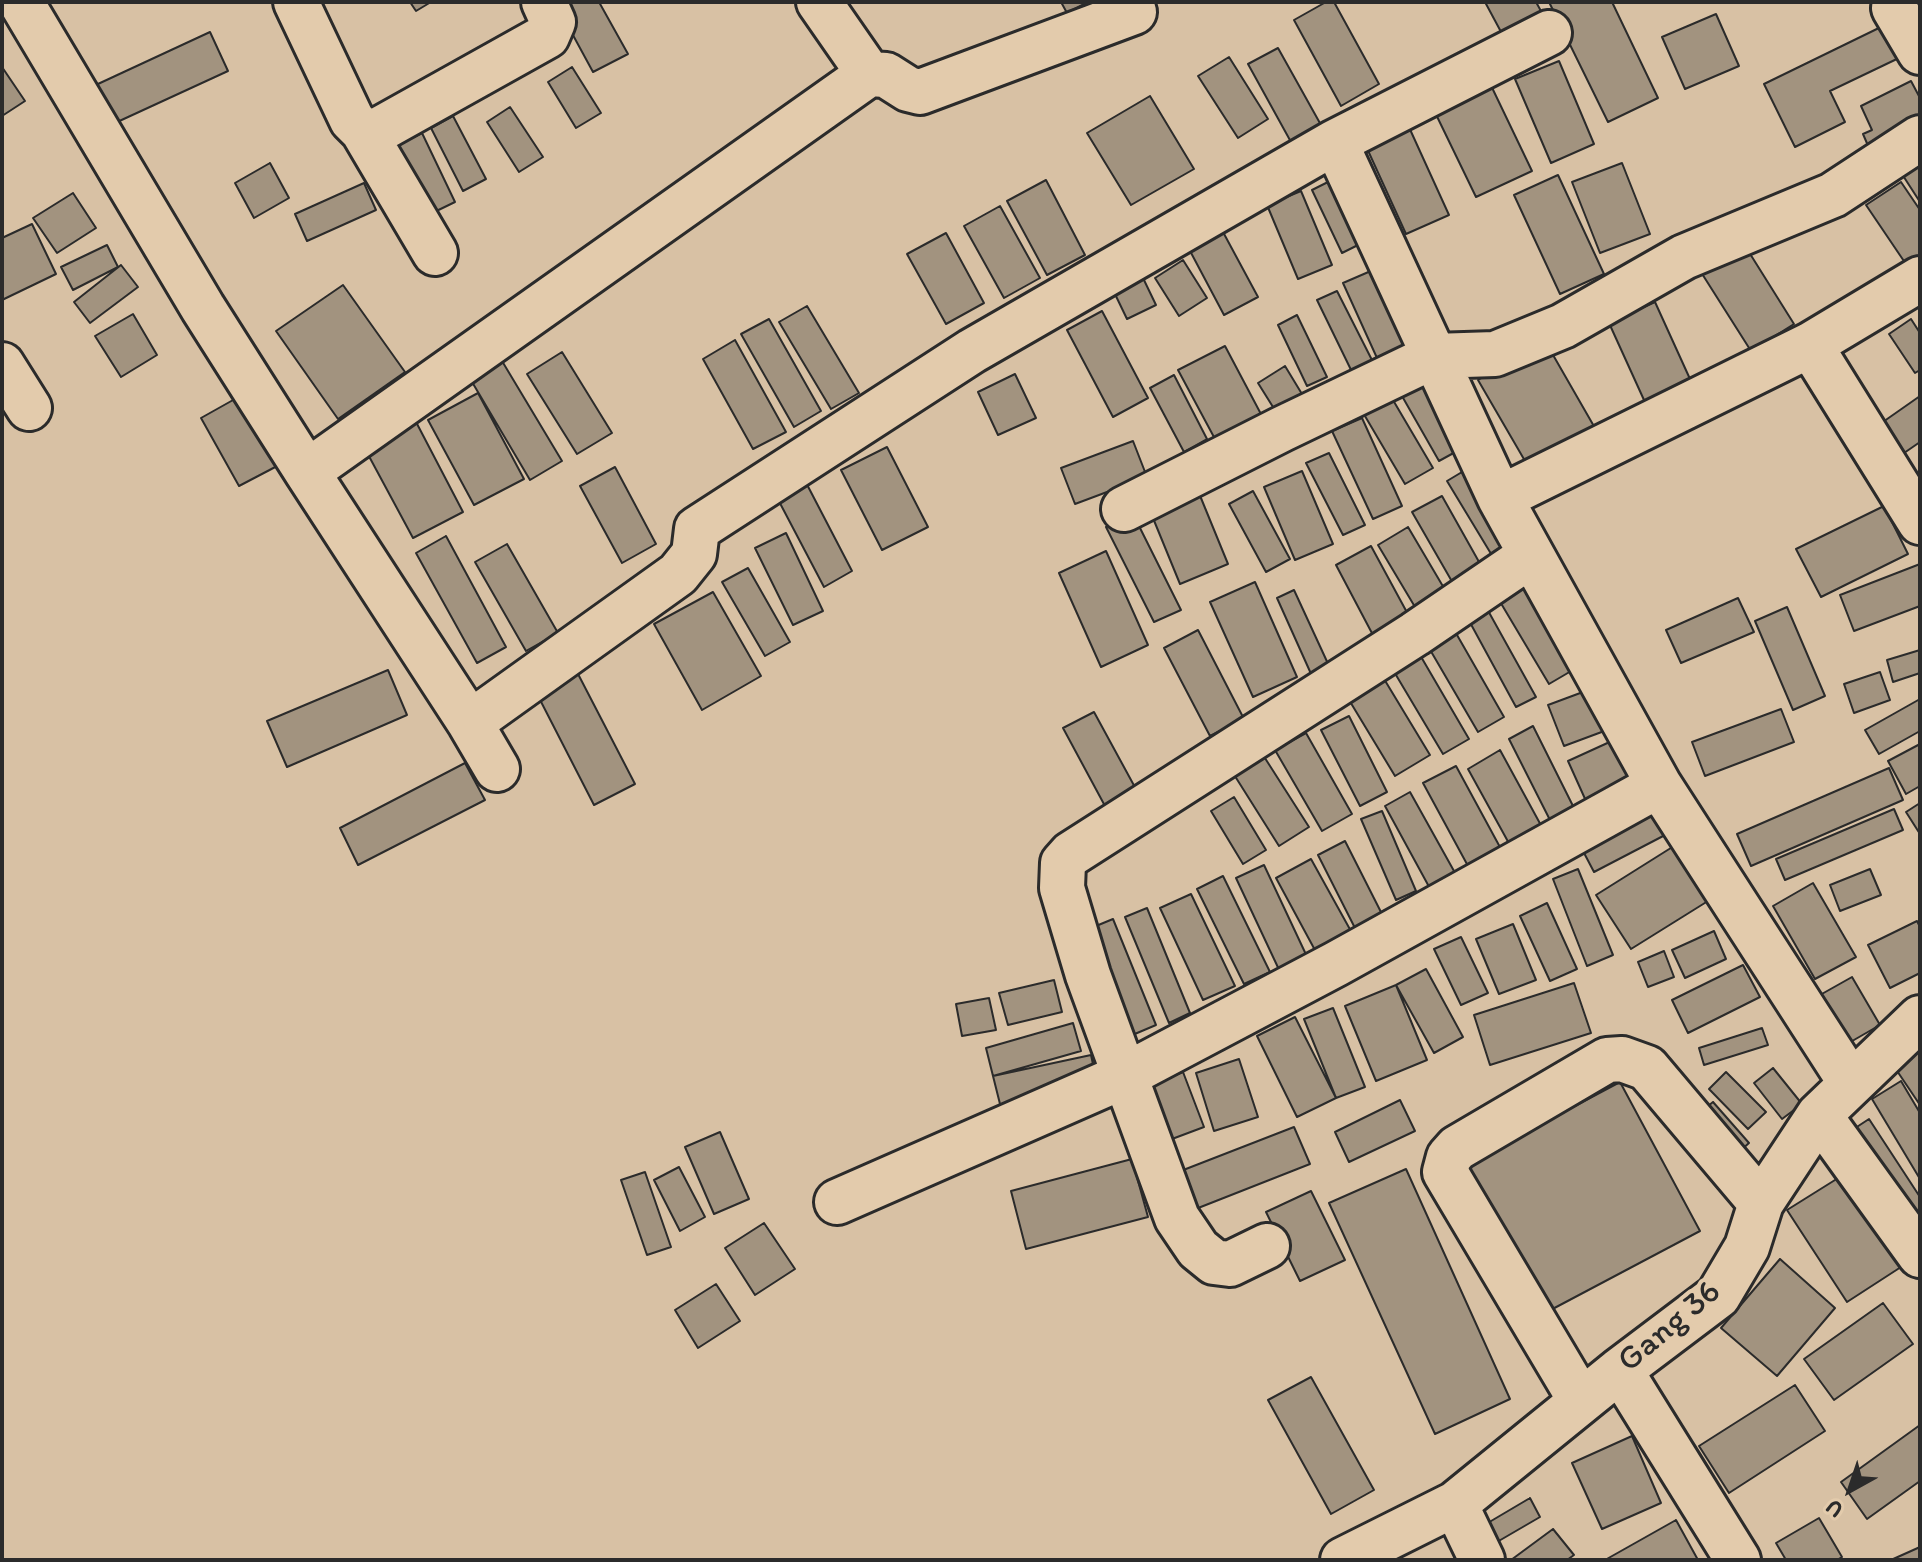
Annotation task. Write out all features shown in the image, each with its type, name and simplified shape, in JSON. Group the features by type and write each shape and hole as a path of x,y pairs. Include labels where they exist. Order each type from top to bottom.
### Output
{"street":[{"path":"296,2 352,120 363,131 435,253"},
{"path":"363,131 375,132 547,36 553,22 544,2"},
{"path":"819,2 869,74"},
{"path":"307,472 869,74 886,75 908,89 920,92 1139,5"},
{"path":"1894,8 1920,52"},
{"path":"18,22 497,769"},
{"path":"470,723 678,574 694,554 697,529 972,351 1335,142 1549,33"},
{"path":"1124,509 1434,356 1495,354 1563,326 1684,257 1833,195 1920,138"},
{"path":"1335,142 1500,498 1531,555 1659,785 1851,1083"},
{"path":"1500,498 1810,345 1920,279"},
{"path":"1810,345 1920,522"},
{"path":"2,365 29,408"},
{"path":"1267,1246 1230,1264 1214,1262 1198,1249 1177,1218 1071,921 1062,888 1063,863 1071,854 1415,634 1531,555"},
{"path":"837,1202 1124,1076 1336,964 1659,785"},
{"name":"Gang 36","path":"1343,1560 1455,1504 1620,1370 1718,1296 1747,1247 1761,1203 1819,1115 1920,1018"},
{"path":"1581,1401 1445,1172 1449,1157 1457,1148 1607,1060 1622,1059 1647,1068 1761,1203"},
{"path":"1819,1115 1920,1255"},
{"path":"1620,1370 1738,1560"},
{"path":"1455,1504 1482,1560"}],"building":[{"path":"410,2 431,2 416,11"},
{"path":"555,2 599,2 628,54 593,72"},
{"path":"1061,2 1088,2 1067,13"},
{"path":"1326,2 1334,2 1379,84 1341,106 1294,20"},
{"path":"1485,2 1536,2 1547,22 1507,43"},
{"path":"1549,2 1612,2 1658,98 1608,122"},
{"path":"1716,14 1739,66 1685,89 1662,37"},
{"path":"1885,25 1901,57 1830,91 1845,122 1795,147 1764,84"},
{"path":"210,32 228,71 102,129 85,90"},
{"path":"1278,48 1321,125 1291,142 1248,64"},
{"path":"1229,57 1268,119 1238,138 1198,76"},
{"path":"1559,61 1594,144 1551,163 1515,79"},
{"path":"2,67 25,101 2,116"},
{"path":"572,67 601,113 576,128 548,82"},
{"path":"1485,73 1532,171 1476,197 1429,100"},
{"path":"1911,81 1920,98 1920,122 1869,148 1863,134 1872,130 1861,106"},
{"path":"1150,96 1194,169 1131,205 1087,133"},
{"path":"510,107 543,157 519,172 487,122"},
{"path":"453,116 486,179 463,191 431,128"},
{"path":"1408,125 1449,215 1406,234 1365,144"},
{"path":"422,133 455,202 424,217 392,148"},
{"path":"1920,159 1920,202 1900,171"},
{"path":"270,163 289,198 254,218 235,183"},
{"path":"1622,163 1650,234 1600,253 1572,182"},
{"path":"1558,175 1604,274 1560,294 1514,195"},
{"path":"1046,180 1085,255 1047,275 1007,201"},
{"path":"1328,182 1358,245 1342,253 1312,190"},
{"path":"1901,182 1920,210 1920,268 1912,273 1866,205"},
{"path":"364,183 376,210 307,241 295,214"},
{"path":"1301,191 1332,265 1298,279 1267,205"},
{"path":"73,193 96,228 57,253 33,218"},
{"path":"1000,206 1040,278 1004,298 964,226"},
{"path":"32,224 56,274 2,300 2,238"},
{"path":"1223,232 1258,297 1224,315 1189,249"},
{"path":"946,233 984,303 946,324 907,254"},
{"path":"1742,241 1794,324 1751,351 1699,269"},
{"path":"107,245 118,267 73,290 61,267"},
{"path":"1183,260 1207,298 1179,316 1155,278"},
{"path":"1387,264 1420,339 1377,358 1343,283"},
{"path":"121,265 138,287 90,323 74,302"},
{"path":"1143,278 1156,305 1127,319 1114,292"},
{"path":"343,285 405,372 338,419 276,331"},
{"path":"1337,291 1375,366 1354,376 1317,300"},
{"path":"1655,302 1695,390 1649,411 1609,323"},
{"path":"807,306 859,393 831,409 779,322"},
{"path":"1102,311 1148,398 1113,417 1067,330"},
{"path":"133,314 157,355 121,377 95,336"},
{"path":"1297,315 1327,377 1307,386 1278,325"},
{"path":"769,319 821,411 794,427 741,334"},
{"path":"1911,319 1920,333 1920,370 1915,373 1889,334"},
{"path":"735,340 786,432 753,449 703,359"},
{"path":"1545,341 1599,435 1532,473 1478,380"},
{"path":"493,346 562,461 530,480 462,365"},
{"path":"1225,346 1262,416 1215,439 1178,370"},
{"path":"562,352 612,433 577,454 527,374"},
{"path":"1285,366 1305,399 1278,415 1258,383"},
{"path":"1415,371 1459,450 1439,461 1394,382"},
{"path":"1015,374 1036,418 998,435 978,392"},
{"path":"1174,375 1207,439 1184,452 1150,388"},
{"path":"478,393 524,479 474,505 428,420"},
{"path":"242,395 281,464 239,486 201,418"},
{"path":"1390,395 1433,468 1405,484 1362,411"},
{"path":"1920,396 1920,442 1891,462 1870,431"},
{"path":"1362,418 1402,506 1373,519 1332,431"},
{"path":"415,420 463,512 413,538 364,447"},
{"path":"1133,441 1147,477 1075,504 1061,468"},
{"path":"887,447 928,527 882,550 841,470"},
{"path":"1329,453 1365,525 1343,535 1306,463"},
{"path":"1472,466 1520,547 1496,562 1447,481"},
{"path":"615,467 656,544 622,563 580,486"},
{"path":"1302,471 1333,544 1295,560 1264,487"},
{"path":"801,473 852,571 824,587 772,488"},
{"path":"1194,481 1228,564 1180,584 1146,501"},
{"path":"1253,491 1290,559 1266,572 1229,504"},
{"path":"1442,496 1483,569 1454,585 1412,512"},
{"path":"1884,506 1908,554 1821,597 1796,549"},
{"path":"1133,514 1181,610 1154,622 1106,527"},
{"path":"1408,527 1451,600 1421,617 1378,545"},
{"path":"786,533 823,611 793,625 755,548"},
{"path":"446,536 506,647 477,663 416,553"},
{"path":"507,544 558,633 526,651 475,562"},
{"path":"1371,546 1410,618 1374,637 1336,565"},
{"path":"1106,551 1148,645 1101,667 1059,573"},
{"path":"1920,564 1920,606 1854,631 1840,595"},
{"path":"748,568 790,642 765,656 722,582"},
{"path":"1255,582 1297,677 1253,697 1210,602"},
{"path":"1528,583 1578,667 1549,684 1499,600"},
{"path":"1294,590 1330,668 1312,676 1277,598"},
{"path":"713,592 761,676 702,710 654,624"},
{"path":"1738,598 1754,632 1681,663 1666,630"},
{"path":"1486,607 1536,697 1516,707 1467,617"},
{"path":"1787,607 1825,696 1793,710 1755,621"},
{"path":"1449,621 1504,717 1478,732 1422,636"},
{"path":"1198,630 1244,719 1210,736 1164,648"},
{"path":"1920,650 1920,673 1893,682 1887,660"},
{"path":"1420,655 1469,739 1443,754 1393,670"},
{"path":"1378,669 1430,755 1395,776 1343,690"},
{"path":"388,670 407,715 287,767 267,721"},
{"path":"577,672 635,784 594,805 536,692"},
{"path":"1880,672 1890,700 1854,713 1844,684"},
{"path":"1591,689 1607,730 1564,746 1548,705"},
{"path":"1920,699 1920,731 1879,754 1865,730"},
{"path":"1781,709 1794,742 1705,776 1692,742"},
{"path":"1094,712 1143,802 1112,819 1063,728"},
{"path":"1349,716 1387,792 1360,806 1321,730"},
{"path":"1533,726 1576,812 1552,824 1509,739"},
{"path":"1306,733 1352,814 1322,831 1275,750"},
{"path":"1614,740 1632,780 1586,801 1568,761"},
{"path":"1920,744 1920,786 1906,794 1888,761"},
{"path":"1500,750 1543,829 1511,847 1468,769"},
{"path":"1263,755 1309,827 1279,846 1233,773"},
{"path":"465,763 485,800 358,865 340,828"},
{"path":"1456,766 1501,849 1468,866 1423,783"},
{"path":"1889,768 1903,800 1751,866 1737,834"},
{"path":"1410,792 1459,880 1433,894 1385,806"},
{"path":"1234,797 1266,850 1243,864 1211,811"},
{"path":"1920,803 1920,834 1906,812"},
{"path":"1894,809 1903,830 1785,880 1776,859"},
{"path":"1382,811 1416,891 1396,900 1361,819"},
{"path":"1657,813 1667,834 1594,872 1583,851"},
{"path":"1345,841 1385,920 1358,934 1318,855"},
{"path":"1674,846 1708,901 1631,949 1596,895"},
{"path":"1311,859 1352,933 1316,952 1276,878"},
{"path":"1264,865 1310,963 1282,976 1236,878"},
{"path":"1578,869 1613,955 1587,966 1553,879"},
{"path":"1870,869 1881,895 1840,911 1830,885"},
{"path":"1223,876 1270,972 1244,984 1197,889"},
{"path":"1813,883 1856,957 1815,979 1773,906"},
{"path":"1191,894 1235,986 1203,1000 1160,908"},
{"path":"1547,903 1577,969 1550,981 1520,916"},
{"path":"1147,908 1190,1013 1169,1023 1125,917"},
{"path":"1113,919 1156,1025 1123,1039 1079,933"},
{"path":"1917,921 1920,927 1920,973 1890,988 1868,945"},
{"path":"1513,924 1536,980 1499,994 1476,939"},
{"path":"1714,931 1726,959 1685,978 1672,950"},
{"path":"1461,937 1488,993 1461,1005 1434,949"},
{"path":"1664,951 1674,977 1648,987 1638,962"},
{"path":"1743,965 1760,997 1688,1033 1672,1000"},
{"path":"1426,969 1463,1037 1434,1053 1396,985"},
{"path":"1852,977 1880,1025 1847,1044 1820,995"},
{"path":"1054,980 1062,1012 1008,1025 999,993"},
{"path":"1574,983 1591,1033 1490,1065 1474,1015"},
{"path":"1396,985 1427,1060 1376,1081 1345,1006"},
{"path":"989,998 996,1030 962,1036 956,1004"},
{"path":"1333,1008 1365,1087 1336,1098 1304,1019"},
{"path":"1295,1017 1336,1098 1297,1117 1257,1036"},
{"path":"1073,1023 1081,1051 993,1076 986,1048"},
{"path":"1762,1028 1768,1045 1704,1065 1699,1048"},
{"path":"1920,1035 1920,1105 1885,1053"},
{"path":"1091,1055 1098,1087 1001,1108 993,1076"},
{"path":"1239,1059 1258,1117 1214,1131 1196,1073"},
{"path":"1773,1068 1802,1104 1782,1119 1754,1083"},
{"path":"1183,1072 1204,1127 1164,1142 1143,1087"},
{"path":"1726,1072 1766,1112 1748,1129 1709,1089"},
{"path":"1901,1081 1920,1113 1920,1179 1872,1099"},
{"path":"1620,1082 1700,1231 1545,1313 1466,1164"},
{"path":"1400,1100 1415,1131 1349,1162 1335,1132"},
{"path":"1713,1102 1749,1143 1732,1158 1696,1116"},
{"path":"1869,1119 1920,1197 1920,1228 1843,1136"},
{"path":"1294,1127 1310,1164 1188,1212 1173,1174"},
{"path":"720,1132 749,1199 714,1214 685,1147"},
{"path":"1132,1159 1148,1217 1026,1249 1011,1191"},
{"path":"679,1167 705,1217 680,1231 654,1180"},
{"path":"1406,1169 1510,1399 1435,1434 1329,1203"},
{"path":"645,1172 671,1247 647,1255 621,1180"},
{"path":"1843,1175 1901,1267 1847,1302 1787,1210"},
{"path":"1311,1191 1345,1260 1300,1281 1266,1212"},
{"path":"764,1223 795,1269 755,1295 725,1248"},
{"path":"1780,1259 1835,1308 1777,1376 1721,1328"},
{"path":"716,1284 740,1321 698,1348 675,1310"},
{"path":"1883,1303 1913,1344 1834,1400 1804,1359"},
{"path":"1311,1377 1374,1490 1331,1514 1268,1400"},
{"path":"1795,1385 1825,1431 1729,1493 1699,1446"},
{"path":"1920,1425 1920,1481 1867,1519 1841,1482"},
{"path":"1632,1436 1661,1503 1602,1529 1572,1463"},
{"path":"1530,1498 1540,1517 1497,1542 1486,1524"},
{"path":"1819,1518 1842,1557 1837,1560 1786,1560 1776,1543"},
{"path":"1676,1520 1698,1560 1605,1560"},
{"path":"1553,1529 1574,1555 1567,1560 1511,1560"},
{"path":"1920,1547 1920,1560 1891,1560"}]}
